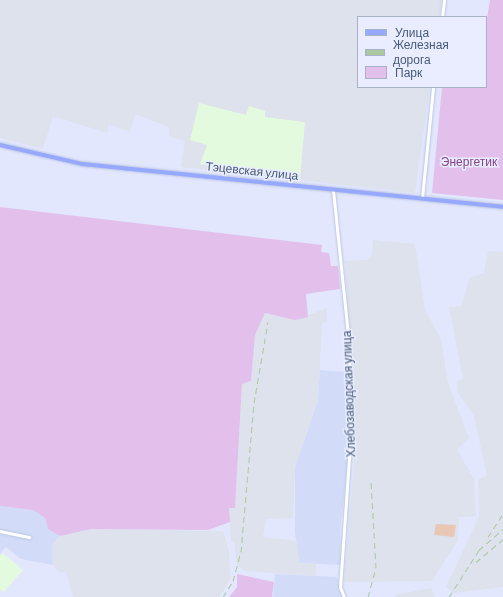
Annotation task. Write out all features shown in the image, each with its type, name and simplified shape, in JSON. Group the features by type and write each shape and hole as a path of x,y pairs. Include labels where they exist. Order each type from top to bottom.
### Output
{"main road":[{"name":"Тэцевская улица","path":"0,145 82,164 503,207"}],"street":[{"path":"442,16 444,0"},
{"path":"422,198 433,88"},
{"name":"Хлебозаводская улица","path":"333,190 349,346 351,430 340,587 344,597"},
{"path":"0,531 29,537"}],"shaded area":[{"path":"0,0 442,0 439,16 357,16 357,88 430,88 415,193 181,167 185,141 169,136 169,127 135,114 130,132 109,124 107,133 53,116 43,149 0,138"},
{"path":"199,103 246,115 249,106 265,111 265,117 305,122 300,178 200,164 207,145 190,140"},
{"path":"373,240 415,244 425,310 441,339 448,383 469,438 457,450 474,479 476,516 459,517 458,540 432,581 344,582 355,452 345,261 367,260 372,255"},
{"path":"488,251 503,252 503,587 454,593 446,587 479,517 478,479 487,476 474,416 458,393 457,381 463,379 449,307 461,306 470,277 484,273"},
{"path":"327,308 327,322 322,323 318,400 295,467 293,518 266,519 263,537 297,541 299,563 316,564 316,576 245,571 237,565 234,542 231,541 229,508 235,508 242,384 251,381 255,335 265,313 295,320"},
{"path":"320,370 346,372 350,444 340,530 341,565 299,563 295,532 295,467 318,400"},
{"path":"0,506 33,510 45,518 48,529 60,536 52,546 53,565 21,559 6,547 0,554"},
{"path":"436,524 456,525 454,537 434,535"},
{"path":"91,529 223,531 229,551 230,579 220,597 73,597 66,572 58,572 53,565 52,546 60,536"},
{"path":"3,553 23,570 4,592 0,589 0,556"},
{"path":"275,574 337,577 342,597 273,597"},
{"path":"431,588 435,597 395,597 395,595"}],"green space":[{"name":"Энергетик","path":"490,0 503,0 503,200 432,193 442,88 487,88 487,19"},
{"path":"0,207 322,245 321,252 329,253 331,266 338,266 340,289 306,294 308,317 295,320 265,313 255,335 251,381 242,384 235,508 229,508 230,522 208,530 91,529 60,536 48,529 45,518 33,510 0,506"},
{"path":"237,574 274,582 272,597 229,597 237,587"}],"railway":[{"path":"223,597 233,581 241,552 254,403 268,322"},
{"path":"368,597 376,568 371,481"},
{"path":"488,537 503,514"},
{"path":"449,597 479,550 503,529"},
{"path":"476,562 503,539"}]}
